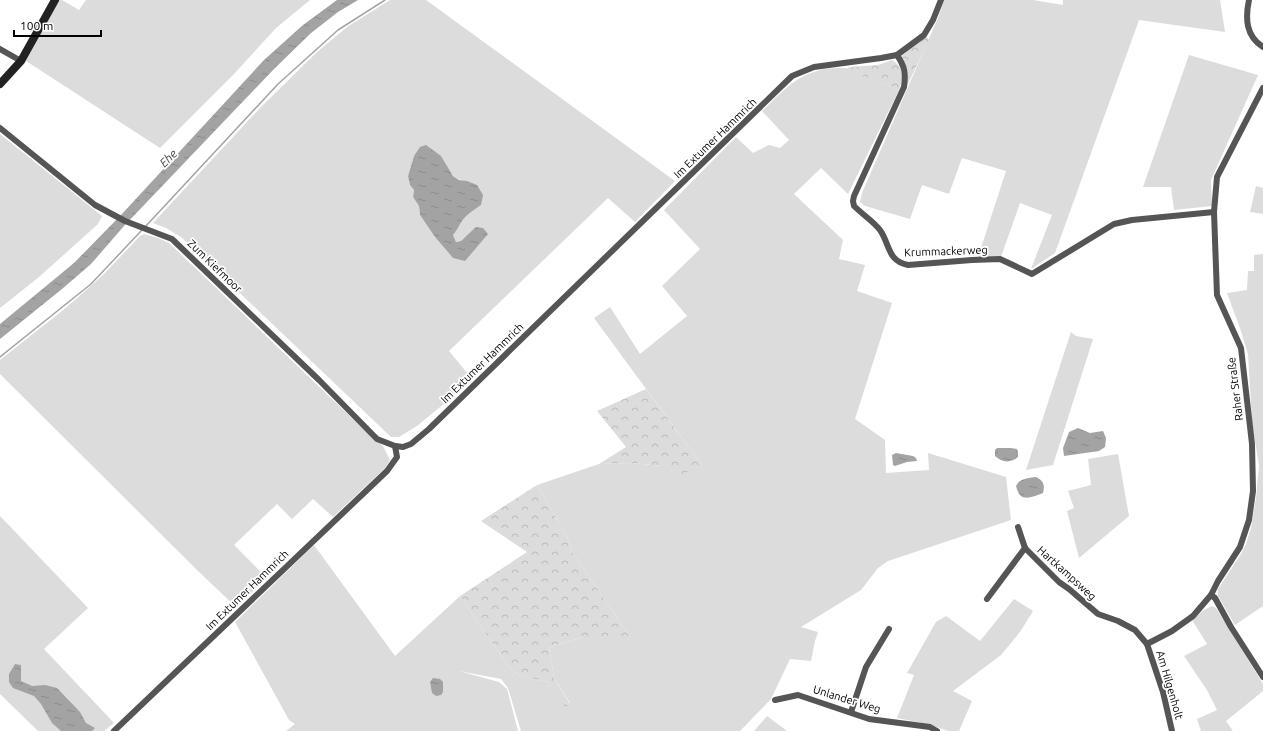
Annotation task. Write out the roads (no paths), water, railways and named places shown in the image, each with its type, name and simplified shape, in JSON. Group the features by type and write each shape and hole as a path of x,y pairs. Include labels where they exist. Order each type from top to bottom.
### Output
{"street":[{"path":"0,84 21,61 55,0"},
{"path":"897,55 924,34 933,20 941,0"},
{"path":"1248,0 1247,25 1250,35 1263,47"},
{"path":"0,49 21,61"},
{"name":"Krummackerweg","path":"897,55 906,74 904,87 853,201 854,206 881,231 892,257 900,264 908,265 1000,259 1032,274 1114,224 1132,220 1214,212"},
{"name":"Im Extumer Hammrich","path":"114,731 387,471 397,457 395,446 403,447 411,444 429,429 792,76 814,67 897,55"},
{"name":"Raher Straße","path":"1211,595 1218,581 1240,547 1249,520 1253,491 1252,444 1240,348 1218,295 1214,212 1217,177 1263,88"},
{"name":"Zum Kiefmoor","path":"0,128 98,206 125,221 172,239 320,380 377,439 395,446"},
{"name":"Hartkampsweg","path":"1018,527 1025,548 1059,582 1098,614 1118,621 1135,630 1147,644"},
{"name":"Hartkampsweg","path":"987,600 1025,548"},
{"path":"1147,644 1193,616 1211,595 1215,598 1231,627 1263,677"},
{"path":"851,712 866,667 889,629"},
{"name":"Am Hilgenholt","path":"1147,644 1163,692 1172,731"},
{"name":"Unlander Weg","path":"775,700 798,695 869,718 930,727 937,731"}],"water":[{"path":"337,0 358,0 338,12 311,33 274,69 124,226 91,264 0,339 0,324 74,263 121,215 264,60 303,25"},
{"path":"426,145 441,156 453,176 459,180 477,185 483,195 481,205 464,219 453,235 456,242 461,241 476,227 483,228 488,234 465,261 453,258 435,237 420,215 419,206 413,197 414,190 410,185 408,176 414,156 420,147"},
{"path":"1078,428 1090,433 1103,431 1106,438 1105,447 1099,451 1064,456 1063,448 1069,432"},
{"path":"997,448 1017,449 1018,457 1009,461 1001,460 995,456 995,450"},
{"path":"896,453 913,456 917,461 907,462 895,466 893,465 892,455"},
{"path":"1036,477 1041,480 1043,484 1043,493 1026,498 1020,495 1016,486 1018,483 1024,479"},
{"path":"15,664 21,665 21,681 32,686 45,685 57,688 80,712 86,723 95,728 92,731 61,731 52,723 41,704 34,696 13,688 9,682 9,674"},
{"path":"433,678 440,679 443,682 443,692 441,695 436,696 432,693 430,682"}],"waterway":[{"path":"145,227 278,84 338,30 385,0"},
{"path":"0,357 91,284 142,230"}],"water label":[{"name":"Ehe","path":"168,158"}]}
